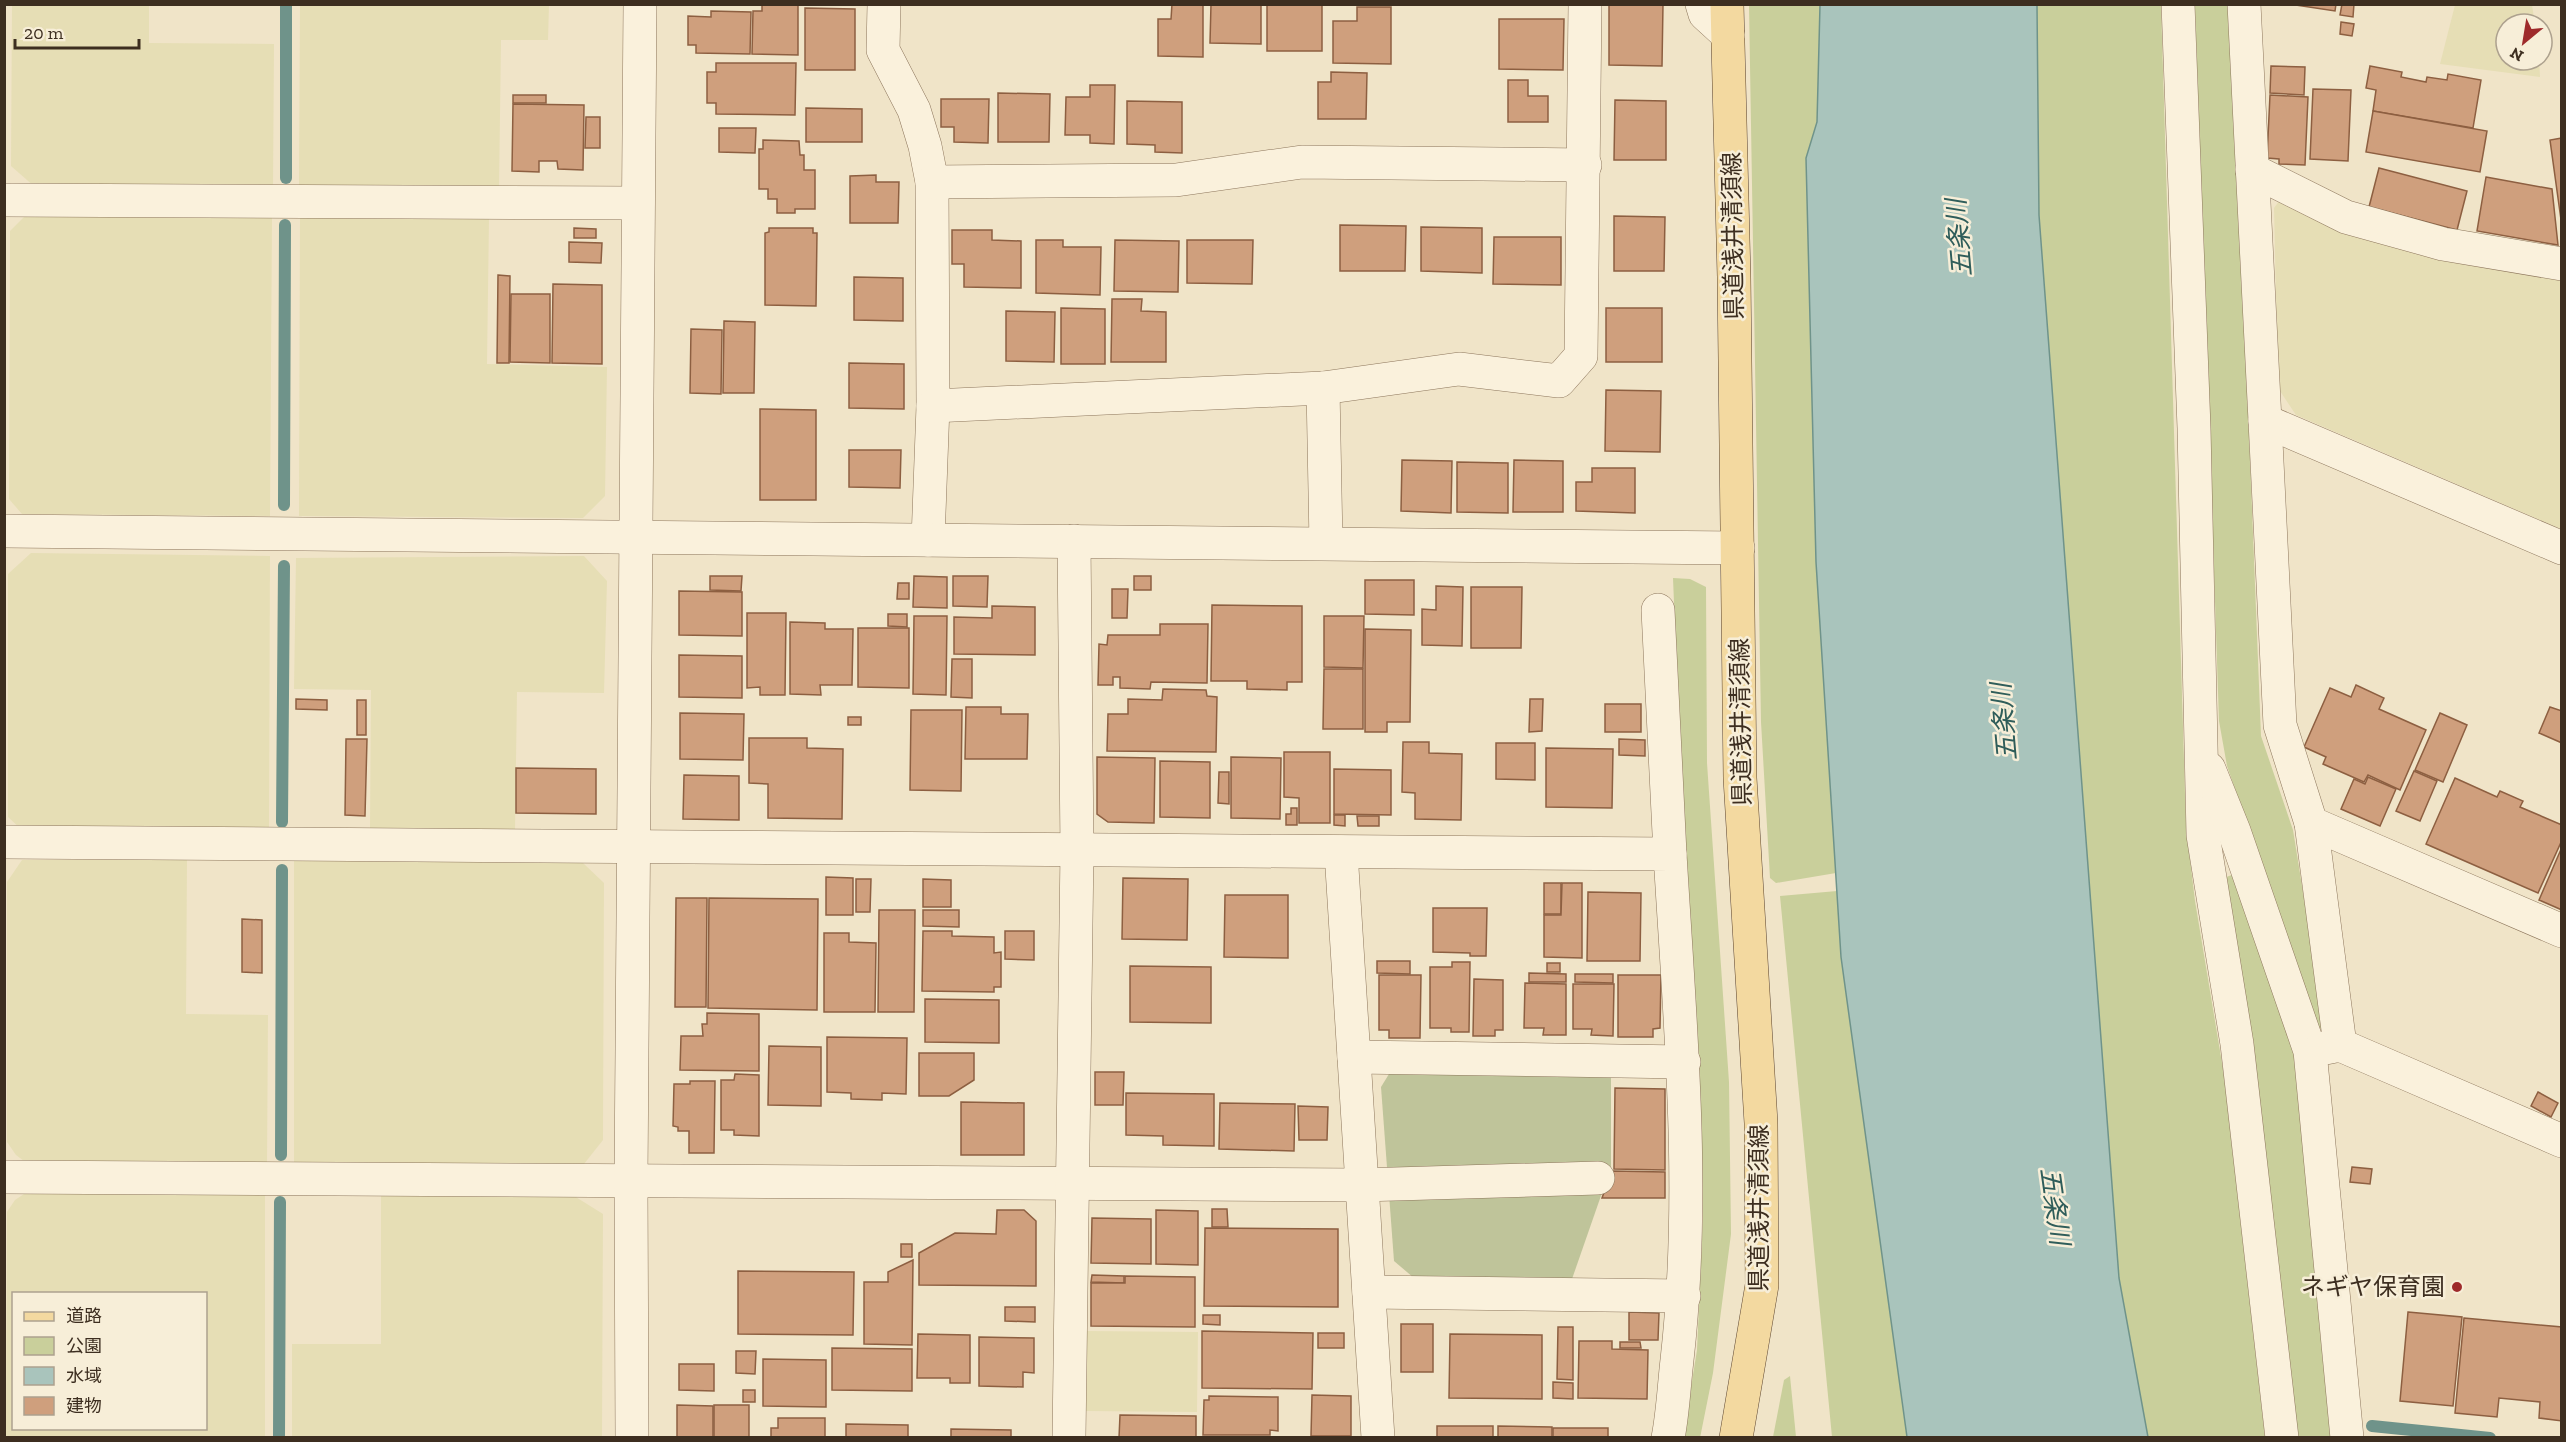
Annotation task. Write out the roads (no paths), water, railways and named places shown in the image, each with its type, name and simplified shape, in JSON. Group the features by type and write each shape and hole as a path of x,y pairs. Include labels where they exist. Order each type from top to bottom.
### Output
{"main road":[{"name":"県道浅井清須線","path":"1728,20 1740,778 1761,1123 1762,1285 1736,1437"}],"street":[{"path":"632,1437 631,1180 639,4"},
{"path":"884,4 883,50 914,110 926,146 932,182 933,406 928,540"},
{"path":"933,406 1323,388 1459,369 1559,381 1581,356 1585,165 1585,4"},
{"path":"1702,4 1705,14 1728,20"},
{"path":"2178,4 2194,429 2203,835 2237,1044 2282,1437"},
{"path":"2244,4 2280,725 2311,823 2347,1437"},
{"path":"932,182 1176,180 1302,162 1585,165"},
{"path":"2252,170 2346,217 2443,244 2562,264"},
{"path":"4,200 638,203"},
{"path":"1323,388 1326,543"},
{"path":"2265,421 2562,548"},
{"path":"4,531 1738,548"},
{"path":"1069,1437 1077,850 1074,541"},
{"path":"1658,610 1670,854 1684,1062 1687,1206 1684,1296 1668,1437"},
{"path":"2200,747 2325,1048 2562,1141"},
{"path":"2311,823 2562,931"},
{"path":"4,842 1670,854"},
{"path":"1341,852 1378,1437"},
{"path":"1354,1057 1684,1062"},
{"path":"4,1178 1361,1185 1598,1178"},
{"path":"1369,1292 1684,1296"}],"water":[{"name":"五条川","path":"1820,5 2037,5 2039,215 2119,1278 2148,1437 1907,1437 1841,957 1816,562 1806,158 1817,122"}],"waterway":[{"path":"286,4 286,178"},
{"path":"284,505 285,225"},
{"path":"282,822 284,566"},
{"path":"281,1155 282,870"},
{"path":"279,1438 280,1202"},
{"path":"2372,1426 2490,1438"}],"place":[{"name":"ネギヤ保育園","path":"2457,1287"}]}
